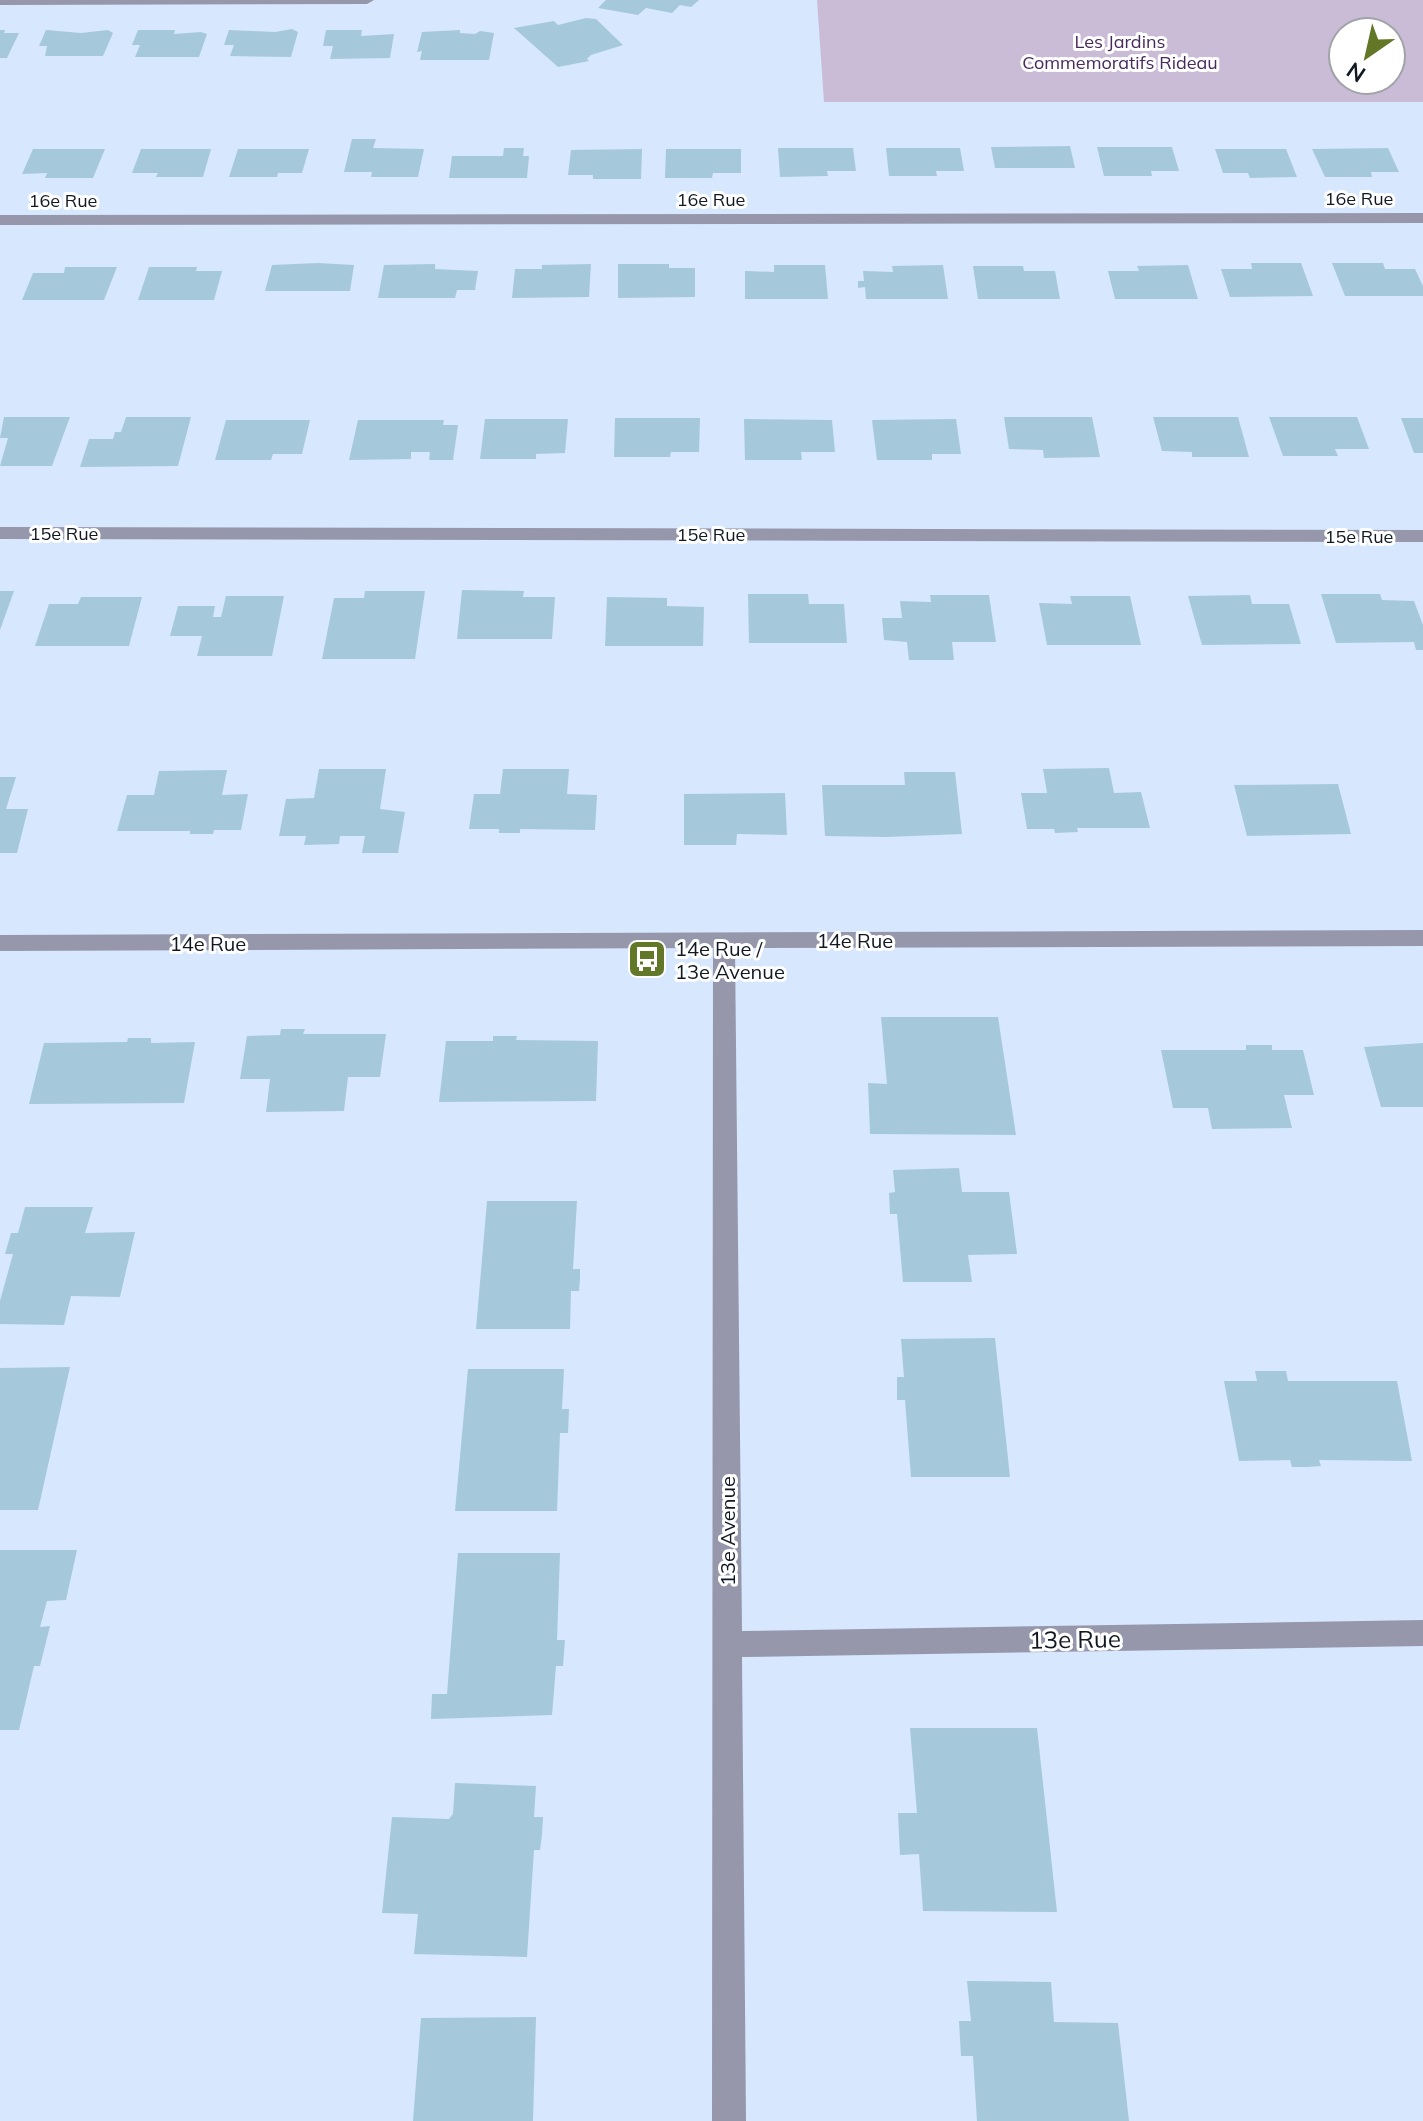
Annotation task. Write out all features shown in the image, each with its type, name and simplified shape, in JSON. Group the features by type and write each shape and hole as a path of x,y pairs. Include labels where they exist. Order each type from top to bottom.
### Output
{"street":[{"path":"2,1 367,0"},
{"name":"16e Rue","path":"0,220 1423,218"},
{"name":"15e Rue","path":"0,533 1423,536"},
{"name":"14e Rue","path":"0,943 1423,938"},
{"name":"13e Avenue","path":"724,941 729,2121"},
{"name":"13e Rue","path":"727,1644 1423,1633"}],"green space":[{"name":"Les Jardins Commemoratifs Rideau","path":"817,0 1423,0 1423,102 824,102"}],"building":[{"path":"606,0 699,0 691,7 680,5 672,13 646,8 638,15 598,8"},
{"path":"586,18 596,19 623,45 591,55 587,59 589,61 558,67 514,28 554,21 558,25"},
{"path":"292,29 298,32 291,57 230,56 234,45 224,45 229,30 275,32"},
{"path":"0,30 19,33 7,58 0,58"},
{"path":"46,30 81,33 108,30 113,33 103,56 45,56 47,46 39,46"},
{"path":"138,30 207,34 199,57 135,57 140,45 132,45"},
{"path":"326,30 362,30 361,36 394,34 390,58 330,59 333,46 323,46"},
{"path":"460,30 460,33 494,33 489,60 420,60 422,51 417,52 422,32"},
{"path":"352,139 376,139 373,148 424,149 418,177 371,177 372,172 344,172"},
{"path":"1070,146 1075,168 995,168 991,147"},
{"path":"1097,147 1172,147 1179,171 1151,171 1152,176 1104,176"},
{"path":"504,148 524,148 523,156 529,156 527,178 449,178 452,156 503,156"},
{"path":"778,148 853,148 856,171 827,171 828,176 780,177"},
{"path":"886,148 960,148 964,171 936,171 937,176 889,176"},
{"path":"1388,148 1399,172 1371,172 1372,177 1325,177 1312,149"},
{"path":"33,149 105,149 93,178 45,178 47,173 22,174"},
{"path":"141,149 211,149 203,177 156,177 158,173 132,173"},
{"path":"238,149 309,149 302,173 278,173 277,177 229,177"},
{"path":"642,149 641,179 593,179 593,175 568,175 571,150"},
{"path":"666,149 741,149 741,173 713,173 712,178 665,178"},
{"path":"1215,149 1286,149 1297,177 1250,178 1248,173 1223,173"},
{"path":"1251,263 1301,263 1313,296 1230,297 1221,269 1252,269"},
{"path":"1332,263 1383,263 1385,269 1415,269 1423,286 1423,296 1345,296"},
{"path":"435,264 435,269 478,271 475,290 457,290 455,298 378,298 384,265"},
{"path":"591,264 589,297 512,298 515,269"},
{"path":"618,264 669,264 669,268 695,268 695,297 618,298"},
{"path":"272,265 354,265 350,291 265,291"},
{"path":"774,265 825,265 828,299 745,299 745,271 774,272"},
{"path":"943,265 948,299 866,299 865,287 858,288 858,281 864,281 863,271 893,272 892,266"},
{"path":"1188,265 1198,299 1115,299 1108,271 1139,271 1137,266"},
{"path":"973,266 1023,266 1024,271 1055,271 1060,299 978,299"},
{"path":"65,267 117,267 104,300 22,300 33,273 64,273"},
{"path":"149,267 197,267 196,271 222,271 214,300 138,300"},
{"path":"4,417 70,417 52,466 0,466 8,438 0,438"},
{"path":"126,417 191,417 178,466 80,467 89,439 113,439 115,432 121,432"},
{"path":"1004,417 1092,417 1100,457 1044,458 1043,450 1009,449"},
{"path":"1153,417 1238,417 1249,457 1192,457 1192,452 1162,451"},
{"path":"1269,417 1357,417 1369,449 1335,449 1338,456 1283,456"},
{"path":"615,418 700,418 699,452 671,452 670,457 614,457"},
{"path":"1401,418 1423,418 1423,453 1414,453"},
{"path":"485,419 568,419 565,453 536,454 536,459 480,459"},
{"path":"744,419 832,420 835,452 801,452 802,460 745,460"},
{"path":"956,419 961,454 932,454 932,460 877,460 872,420"},
{"path":"226,420 310,420 302,454 273,454 271,460 215,460"},
{"path":"358,420 444,420 443,425 458,425 453,460 429,460 430,452 411,452 411,459 349,460"},
{"path":"462,590 524,591 523,597 555,597 552,639 457,639"},
{"path":"0,591 14,591 0,630"},
{"path":"365,591 425,591 415,659 322,659 334,598 364,598"},
{"path":"748,594 808,594 809,604 844,604 847,643 749,643"},
{"path":"1321,594 1380,594 1382,600 1414,601 1423,625 1423,650 1416,650 1414,642 1336,643"},
{"path":"930,595 989,595 996,642 952,642 954,660 909,660 907,642 884,640 882,618 902,618 900,601 931,602"},
{"path":"1250,595 1252,604 1289,604 1301,644 1202,645 1188,596"},
{"path":"226,596 284,596 272,656 197,656 202,636 170,636 178,606 215,606 213,617 221,617"},
{"path":"1070,596 1130,596 1141,645 1047,645 1039,603 1072,604"},
{"path":"81,597 142,597 129,646 35,646 49,604 78,604"},
{"path":"607,597 667,598 667,606 704,607 703,646 605,646"},
{"path":"1109,768 1114,793 1141,792 1150,828 1077,828 1078,832 1055,833 1054,829 1027,829 1021,793 1047,793 1043,769"},
{"path":"319,769 386,769 380,809 405,812 398,853 362,853 365,836 340,836 339,844 304,845 306,836 279,836 286,799 314,798"},
{"path":"503,769 569,769 567,794 597,795 595,830 520,829 520,833 499,833 499,829 469,829 474,794 500,794"},
{"path":"227,770 222,795 248,794 241,830 214,830 213,834 117,831 127,795 154,795 159,771"},
{"path":"904,772 955,772 962,834 825,836 822,785 905,785"},
{"path":"0,777 16,777 6,809 28,809 17,853 0,853"},
{"path":"1338,784 1351,834 1247,836 1234,785"},
{"path":"785,793 787,835 737,834 736,845 684,845 684,794"},
{"path":"881,1017 998,1017 1016,1135 870,1134 868,1083 887,1084"},
{"path":"281,1029 305,1029 303,1034 386,1034 380,1077 348,1077 344,1111 266,1112 270,1079 240,1079 247,1036 280,1035"},
{"path":"493,1036 517,1036 516,1040 598,1041 596,1101 439,1102 446,1041 493,1041"},
{"path":"128,1038 151,1038 151,1043 195,1042 184,1103 29,1104 44,1043 127,1042"},
{"path":"1423,1043 1423,1107 1381,1107 1364,1047"},
{"path":"1246,1045 1272,1045 1272,1050 1303,1050 1314,1095 1284,1095 1292,1128 1212,1129 1208,1108 1173,1108 1161,1050 1246,1050"},
{"path":"959,1168 962,1192 1009,1192 1017,1254 968,1255 972,1282 903,1282 897,1214 890,1214 889,1193 895,1192 893,1170"},
{"path":"487,1201 577,1201 573,1269 580,1269 580,1279 579,1291 571,1291 570,1329 476,1329"},
{"path":"25,1207 93,1207 85,1233 135,1232 120,1297 71,1296 64,1325 0,1324 0,1301 13,1254 5,1254 11,1233 18,1233"},
{"path":"995,1338 1010,1477 911,1477 905,1400 897,1400 897,1377 904,1377 901,1339"},
{"path":"70,1367 38,1510 0,1510 0,1368"},
{"path":"468,1369 564,1369 562,1409 569,1409 568,1433 560,1433 557,1511 455,1511"},
{"path":"1255,1371 1286,1371 1288,1381 1397,1381 1412,1461 1319,1460 1321,1466 1292,1467 1290,1460 1239,1461 1224,1381 1257,1381"},
{"path":"0,1550 77,1550 66,1600 47,1601 40,1627 50,1626 40,1666 34,1666 19,1730 0,1730"},
{"path":"458,1553 560,1553 557,1640 565,1640 563,1666 556,1666 552,1715 431,1719 432,1694 447,1694"},
{"path":"910,1728 1037,1728 1057,1912 923,1911 919,1854 900,1855 898,1813 917,1813"},
{"path":"455,1783 536,1786 534,1817 543,1817 540,1850 534,1850 527,1957 414,1954 418,1914 382,1913 392,1817 449,1819 453,1814"},
{"path":"967,1981 1051,1982 1054,2022 1118,2023 1129,2121 977,2121 973,2056 961,2056 959,2021 971,2021"},
{"path":"536,2017 533,2121 413,2121 421,2018"}],"place":[{"name":"14e Rue / 13e Avenue","path":"647,959"}]}
